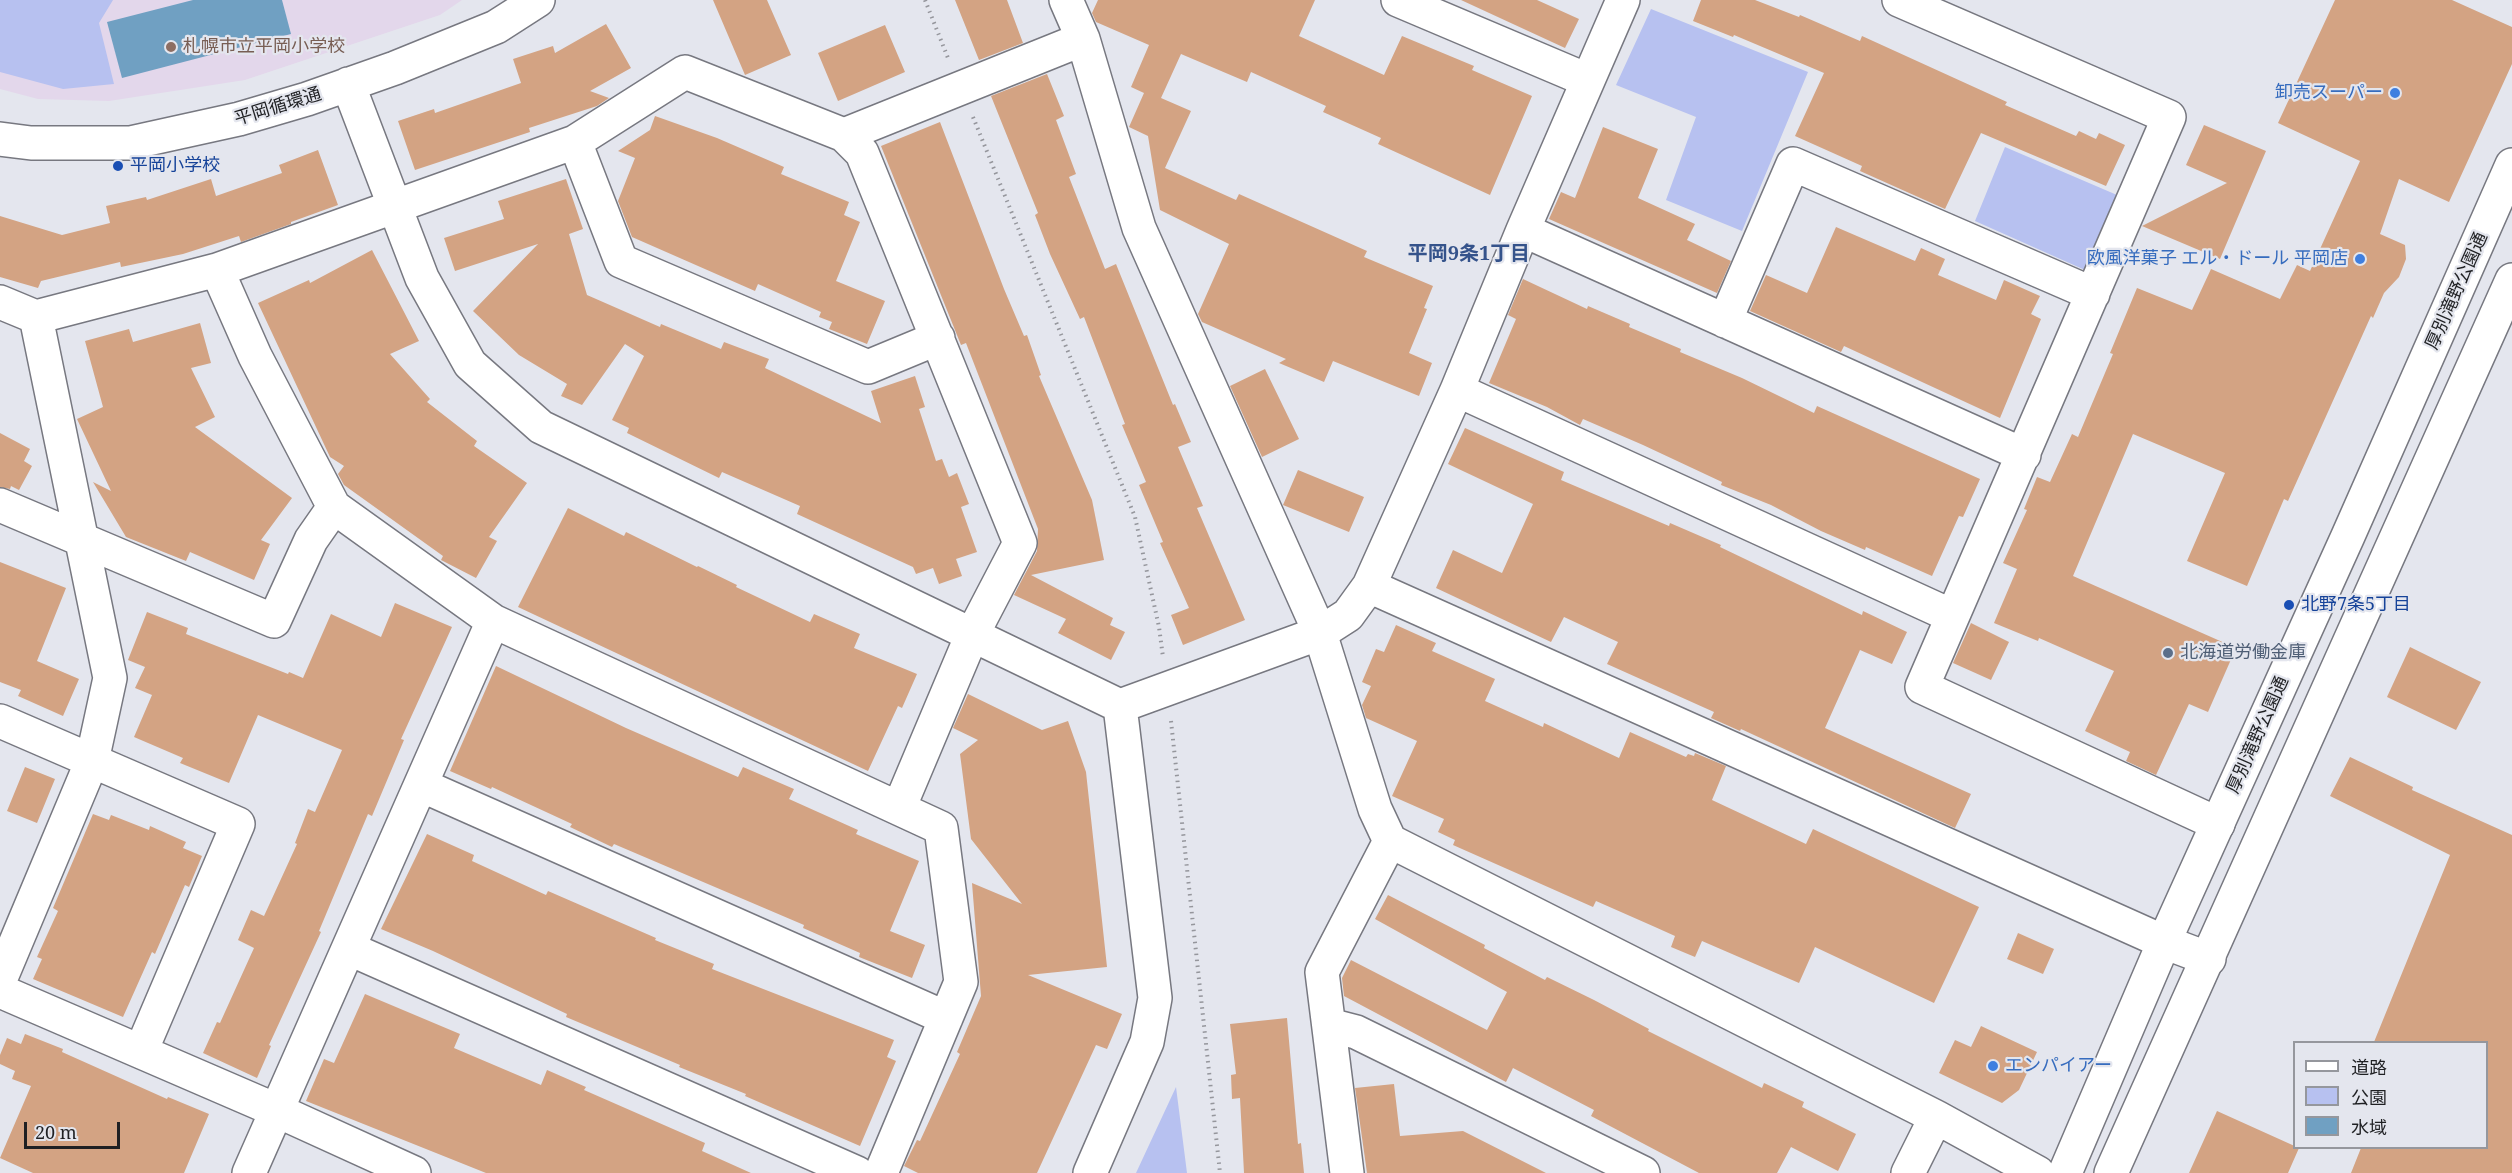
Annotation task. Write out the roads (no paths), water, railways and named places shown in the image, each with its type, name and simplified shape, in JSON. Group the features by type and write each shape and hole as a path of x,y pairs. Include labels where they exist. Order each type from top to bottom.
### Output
{"street":[{"name":"平岡循環通","path":"0,139 31,143 130,142 239,119 395,68 496,27 538,0"},
{"path":"1066,0 1083,39 1139,228 1320,633 1375,809 1390,842 1936,1117 2038,1173"},
{"path":"348,84 422,278 470,364 541,427 1120,705 1320,633 1348,615 1369,586 1457,390 1523,230 1623,0"},
{"path":"1899,0 2169,117 1922,687 2218,824"},
{"path":"1413,3 1587,80"},
{"path":"844,135 1083,39"},
{"path":"0,302 36,317 217,270 575,142 685,72 844,135 862,153 1020,543 972,635 898,808"},
{"path":"575,142 621,261 868,367 938,338"},
{"path":"1725,321 1793,164 2092,294"},
{"name":"厚別滝野公園通","path":"2065,1173 2164,942 2353,525 2512,165"},
{"path":"1523,230 2024,455"},
{"path":"217,270 255,356 334,507 493,621 941,828 961,982 881,1173"},
{"path":"2111,1173 2505,315 2512,280"},
{"path":"0,980 92,761 110,678 36,317"},
{"path":"1457,390 1952,615"},
{"path":"0,505 274,621 312,540 334,507"},
{"path":"1369,586 2164,942 2209,959"},
{"path":"249,1173 350,949 493,621"},
{"path":"1090,1173 1147,1042 1155,998 1120,705"},
{"path":"0,721 238,824 141,1051"},
{"path":"421,785 946,1018"},
{"path":"1347,1173 1322,972 1390,842"},
{"path":"350,949 857,1173"},
{"path":"0,991 278,1111 414,1173"},
{"path":"1329,1025 1356,1032 1643,1173"},
{"path":"1908,1173 1936,1117"}],"water":[{"path":"193,0 282,0 291,34 122,78 107,22"}],"place":[{"name":"札幌市立平岡小学校","path":"171,47"},
{"name":"卸売スーパー","path":"2395,93"},
{"name":"平岡小学校","path":"118,166"},
{"name":"欧風洋菓子 エル・ドール 平岡店","path":"2360,259"},
{"name":"北野7条5丁目","path":"2289,605"},
{"name":"北海道労働金庫","path":"2168,653"},
{"name":"エンパイアー","path":"1993,1066"}],"district":[{"name":"平岡9条1丁目","path":"1469,254"}]}
